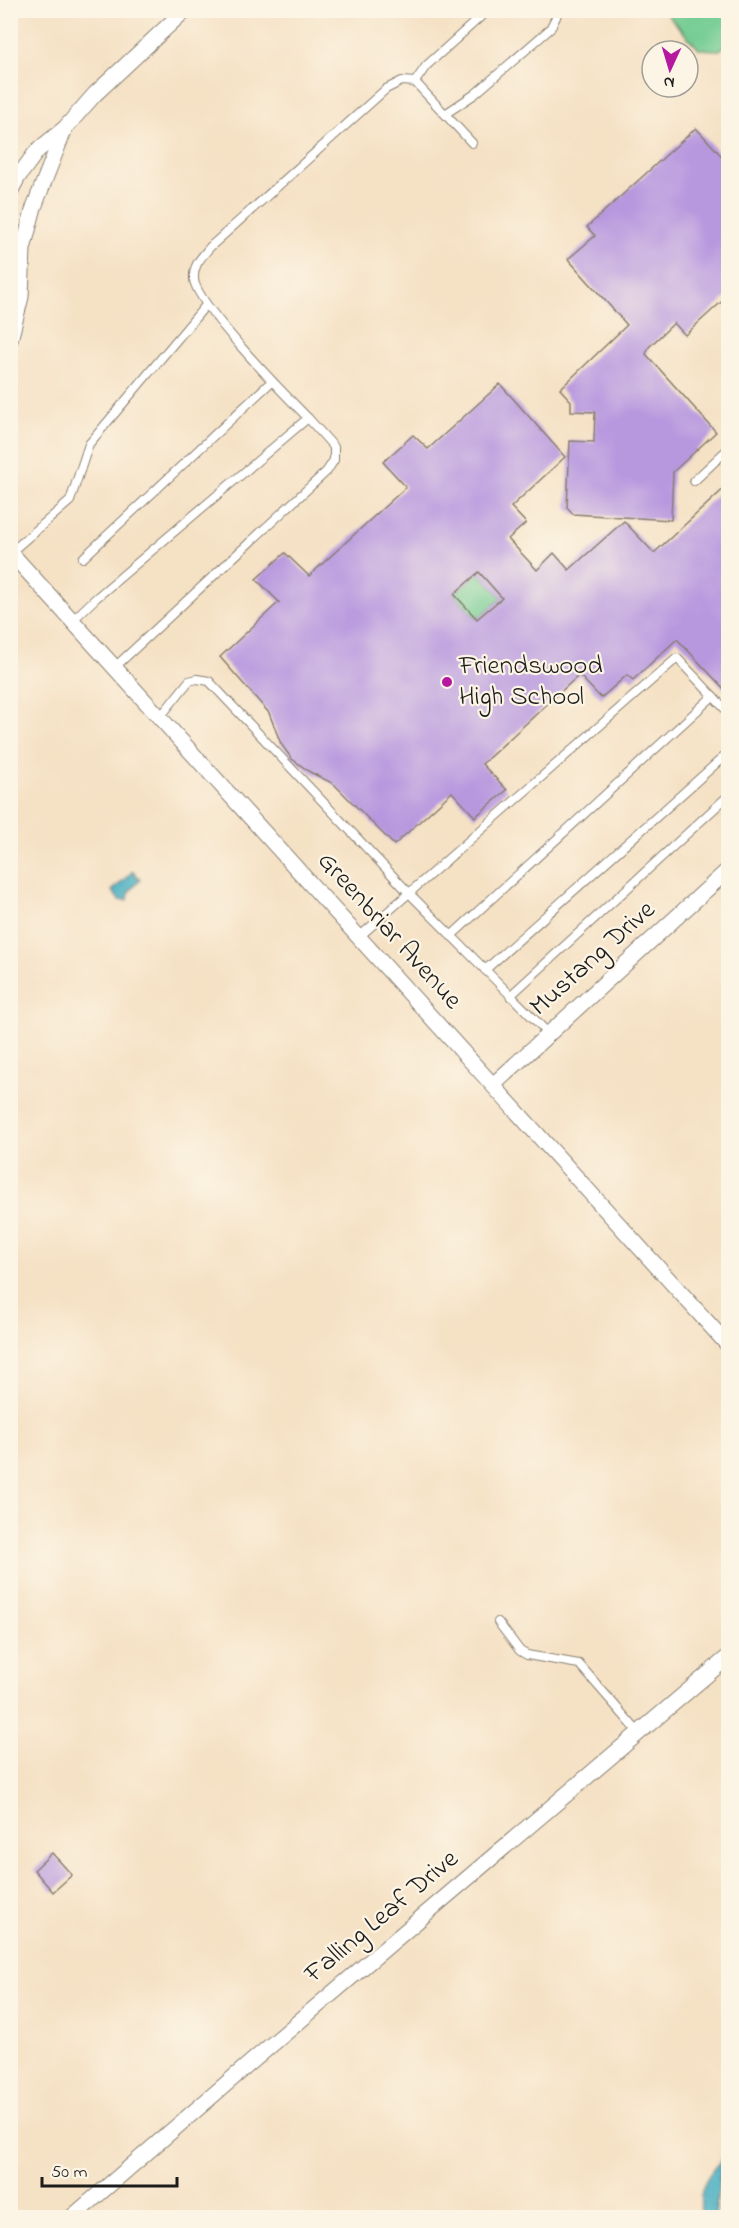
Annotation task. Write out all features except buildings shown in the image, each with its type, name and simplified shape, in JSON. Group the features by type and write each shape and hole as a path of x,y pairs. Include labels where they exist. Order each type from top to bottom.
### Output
{"street":[{"path":"10,192 37,151 65,128 95,94 185,10"},
{"path":"10,340 21,297 23,249 34,207 65,128"},
{"name":"Greenbriar Avenue","path":"11,552 729,1346"},
{"name":"Mustang Drive","path":"493,1085 729,870"},
{"name":"Falling Leaf Drive","path":"71,2217 729,1657"}],"lane":[{"path":"415,82 426,66 488,10"},
{"path":"445,114 475,94 550,29 558,10"},
{"path":"116,666 327,471 334,460 334,447 272,381 206,305 196,289 194,278 196,264 210,247 386,89 402,81 415,82 472,142"},
{"path":"11,552 69,501 89,444 206,305"},
{"path":"83,558 272,381"},
{"path":"73,620 308,418"},
{"path":"694,481 729,449"},
{"path":"359,937 677,658 729,712"},
{"path":"161,716 189,681 197,679 208,681 409,893 549,1034"},
{"path":"452,936 712,696"},
{"path":"485,970 729,753"},
{"path":"510,996 729,796"},
{"path":"498,1622 520,1651 528,1655 579,1664 639,1733"}],"green space":[{"path":"664,11 728,11 728,43 720,50 700,49 700,39 690,39"},
{"path":"479,572 502,598 477,619 454,594"}],"water":[{"path":"133,871 140,880 129,892 128,900 119,900 112,891"},
{"path":"728,2153 728,2166 720,2171 715,2217 702,2217 702,2189 709,2174"}],"place":[{"name":"Friendswood High School","path":"447,682"}]}
